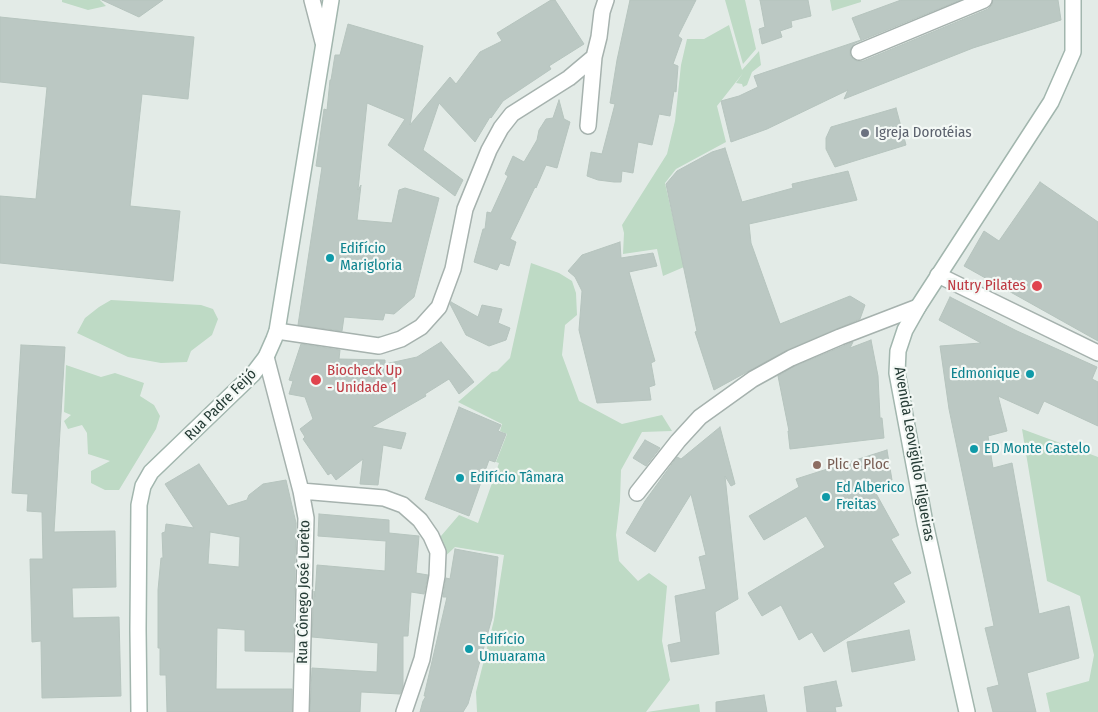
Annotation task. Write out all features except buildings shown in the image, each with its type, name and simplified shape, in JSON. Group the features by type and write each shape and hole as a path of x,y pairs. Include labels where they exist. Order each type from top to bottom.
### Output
{"street":[{"path":"312,0 324,42"},
{"name":"Rua Padre Feijó","path":"139,712 139,505 143,486 151,472 241,387 266,357 277,331 330,0"},
{"path":"562,83 576,83 584,89 590,104 589,120 594,56 606,0"},
{"path":"859,52 984,0"},
{"name":"Avenida Leovigildo Filgueiras","path":"967,712 925,523 897,373 898,351 905,330 918,307 1051,102 1073,52 1073,0"},
{"path":"277,331 378,346 401,339 421,327 439,307 453,269 465,209 489,150 501,128 512,114 562,83 594,56"},
{"path":"938,275 1098,353"},
{"path":"637,493 678,441 700,417 753,378 791,358 918,307"},
{"name":"Rua Cônego José Lorêto","path":"266,357 301,491 306,518 301,712"},
{"path":"301,491 384,498 403,505 420,520 432,536 438,552 437,576 422,659 404,712"}],"green space":[{"path":"62,0 100,0 106,6 88,10 62,2"},
{"path":"725,0 745,0 756,49 743,64"},
{"path":"830,0 861,0 861,2 832,11"},
{"path":"729,25 742,70 759,51 761,65 752,72 747,85 743,87 742,84 736,83 743,73 717,106 726,142 676,169 665,183 684,267 663,276 657,249 623,254 624,233 622,225 667,154 675,121 681,65 687,39 704,39"},
{"path":"531,263 559,273 572,281 576,293 577,315 565,325 562,355 579,401 622,424 662,415 672,431 642,432 621,470 616,535 619,561 638,581 649,573 667,586 662,641 670,680 646,712 477,712 476,692 494,620 504,555 455,547 438,563 435,543 459,515 478,523 499,463 496,462 507,434 500,431 502,424 458,402 492,372 497,371 510,358"},
{"path":"111,300 201,305 213,309 218,319 212,335 191,351 187,362 161,363 128,357 77,333 85,318"},
{"path":"66,365 101,377 115,373 144,383 140,396 154,405 160,416 156,429 119,490 105,490 91,483 91,471 110,461 88,454 87,433 82,425 68,429 64,421 71,415 64,412"},
{"path":"1022,429 1098,457 1098,712 1050,712 1046,693 1089,681 1094,655 1080,596 1047,581"},
{"path":"699,704 700,712 647,712"}],"place":[{"name":"Igreja Dorotéias","path":"865,133"},
{"name":"Edifício Marigloria","path":"330,258"},
{"name":"Nutry Pilates","path":"1037,286"},
{"name":"Edmonique","path":"1030,374"},
{"name":"Biocheck Up - Unidade 1","path":"316,380"},
{"name":"ED Monte Castelo","path":"974,449"},
{"name":"Plic e Ploc","path":"817,465"},
{"name":"Edifício Tâmara","path":"460,478"},
{"name":"Ed Alberico Freitas","path":"826,497"},
{"name":"Edifício Umuarama","path":"469,649"}]}
